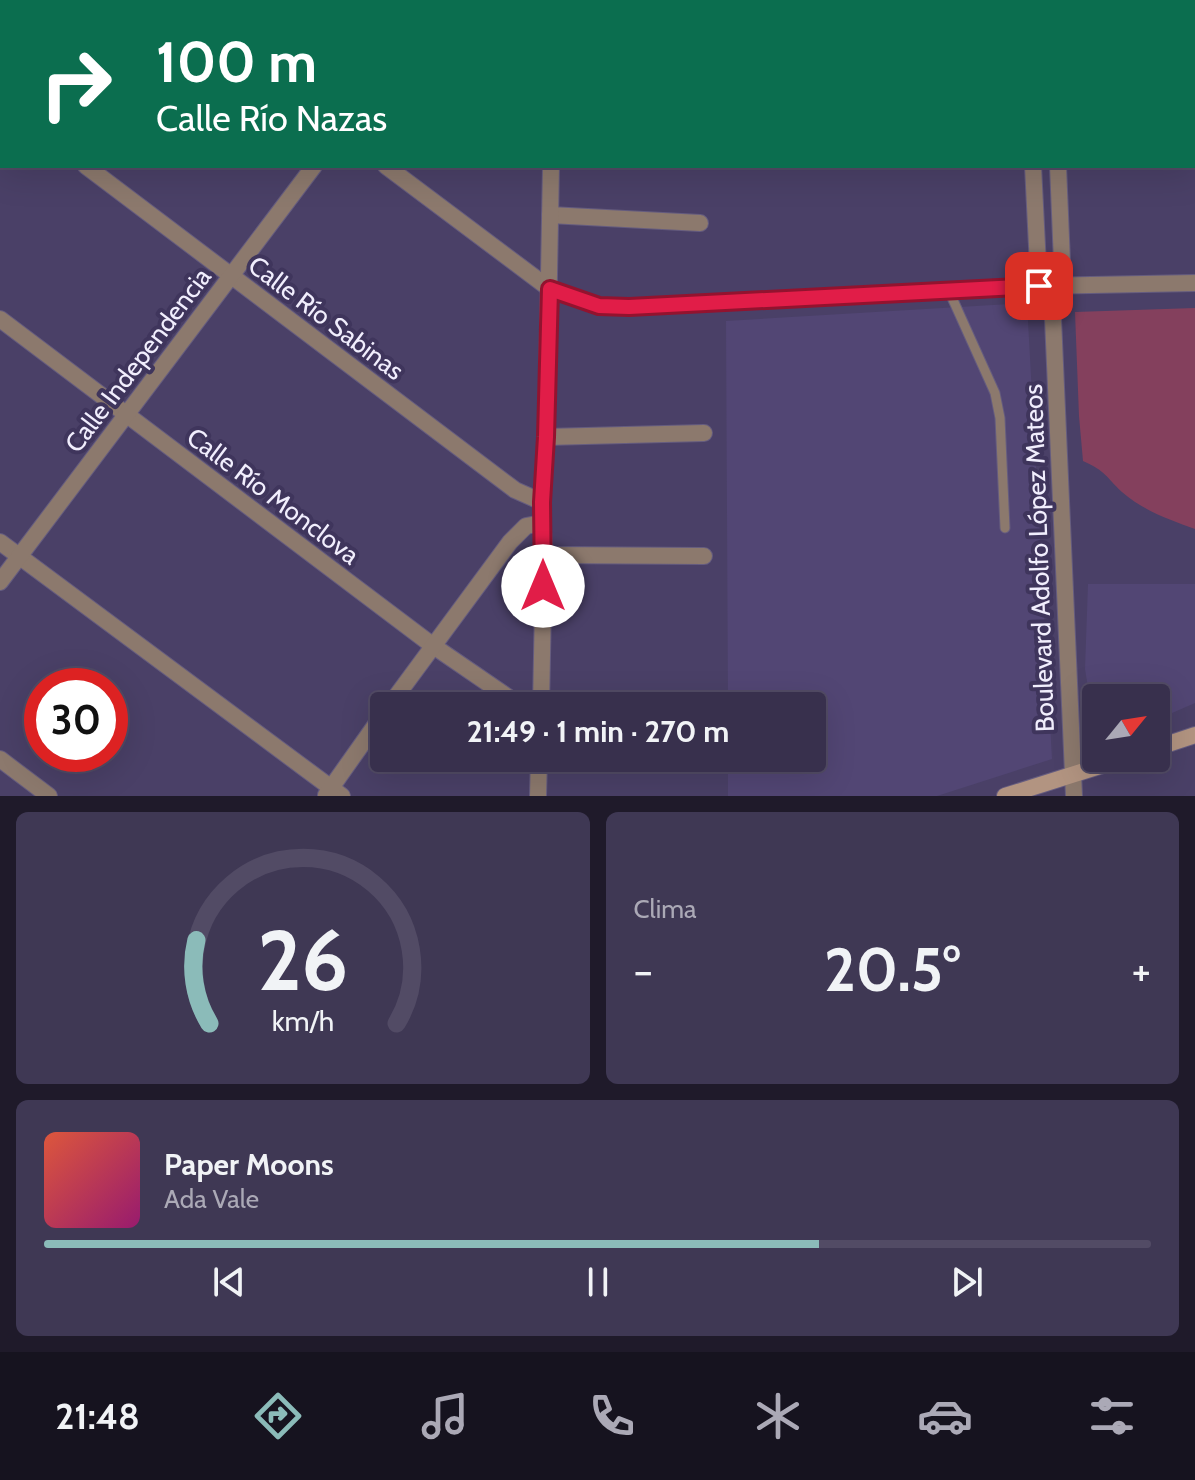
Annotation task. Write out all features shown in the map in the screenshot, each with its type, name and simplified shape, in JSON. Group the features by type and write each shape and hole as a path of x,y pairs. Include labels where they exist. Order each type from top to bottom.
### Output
{"main road":[{"path":"1170,743 1195,735"},
{"path":"1005,796 1082,772"}],"street":[{"name":"Calle Río Sabinas","path":"89,168 515,490 542,502"},
{"name":"Calle Independencia","path":"0,582 313,168"},
{"path":"389,168 550,289 599,306 1039,286 1195,283"},
{"path":"541,692 542,502 551,168"},
{"name":"Boulevard Adolfo López Mateos","path":"1033,168 1039,286 1053,319"},
{"name":"Boulevard Adolfo López Mateos","path":"1058,168 1063,286 1053,319 1074,796"},
{"path":"550,215 700,223"},
{"name":"Calle Río Monclova","path":"0,319 432,645 501,692"},
{"path":"546,437 704,433"},
{"path":"399,692 510,542 526,526 542,523"},
{"path":"0,542 332,793 370,735"},
{"path":"544,555 704,556"},
{"path":"0,759 49,796"},
{"path":"538,796 539,772"}],"lane":[{"path":"949,291 995,393 1000,418 1005,528"}],"shaded area":[{"path":"1027,303 1052,759 937,796 728,796 728,772 826,772 826,692 728,692 726,321"},
{"path":"1195,308 1195,529 1138,504 1101,471 1083,461 1075,312"},
{"path":"1088,584 1195,584 1195,703 1170,714 1170,684 1087,684 1085,669"}],"route":[{"path":"543,586 542,502 550,289 599,306 629,307 1039,286"}]}
